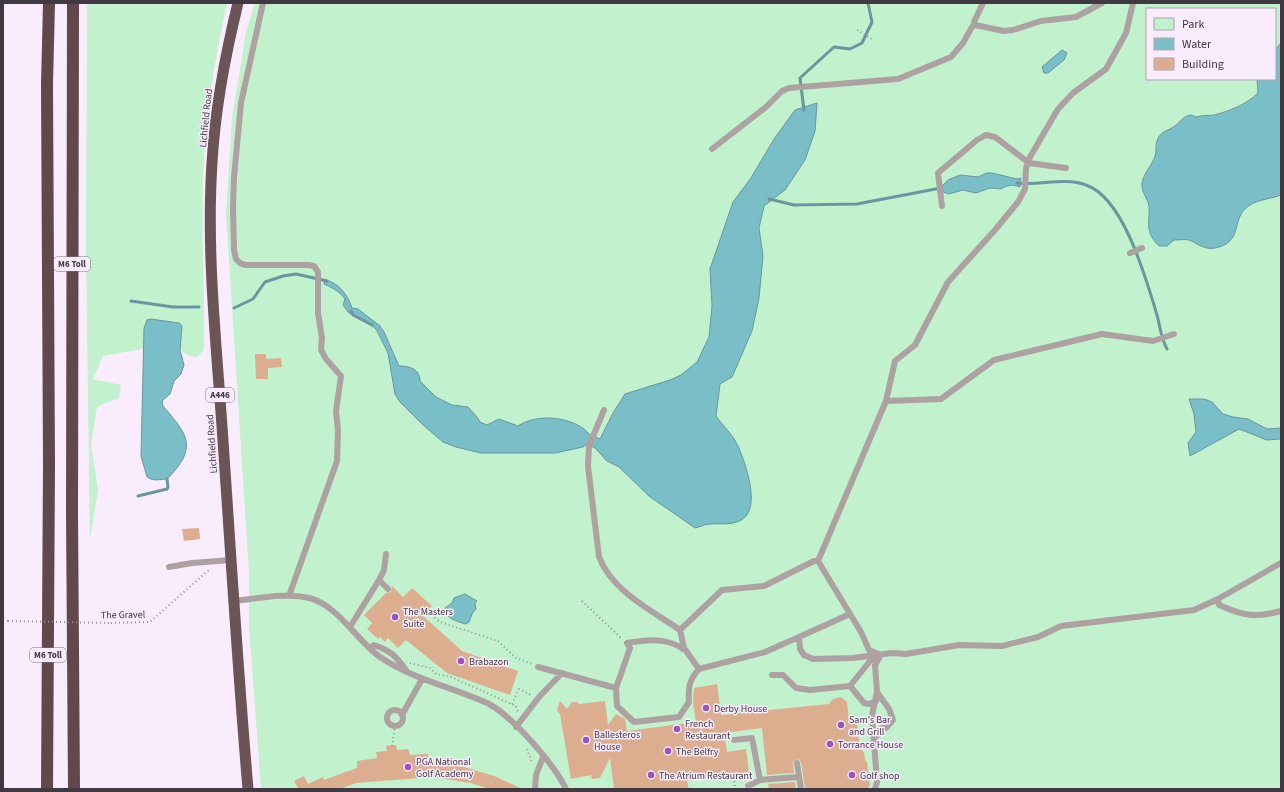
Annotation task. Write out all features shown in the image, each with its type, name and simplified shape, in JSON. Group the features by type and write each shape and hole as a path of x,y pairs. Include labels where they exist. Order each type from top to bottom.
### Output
{"highway":[{"name":"M6 Toll","path":"47,789 48,3"},
{"name":"M6 Toll","path":"73,3 72,512 74,789"},
{"name":"Lichfield Road","path":"238,3 221,81 212,164 210,202 225,560 233,601 248,789"},
{"name":"M6 Toll","path":"74,678 82,789"}],"lane":[{"path":"263,3 241,104 232,207 234,250 236,259 240,263 314,266 318,272 318,313 322,338 321,350 326,360 341,376 336,411 338,430 337,461 290,596"},
{"path":"712,149 766,107 782,91 807,86 898,79 951,57 963,43 974,25 984,3"},
{"path":"974,25 1000,30 1013,30 1041,21 1076,17 1102,3"},
{"path":"818,561 886,401 895,361 915,344 948,282 1018,202 1025,189 1025,174 1030,157 1063,101 1106,69 1126,33 1134,3"},
{"path":"942,206 937,176 940,170 977,140 986,135 995,137 1029,163 1066,168"},
{"path":"1130,253 1142,248"},
{"path":"886,401 941,399 994,360 1102,334 1153,341 1174,334"},
{"path":"604,410 590,446 589,476 599,557 603,570 629,594 680,630 684,648 699,669"},
{"path":"350,627 384,570 386,554"},
{"path":"169,567 225,560"},
{"path":"674,642 680,630 722,590 764,586 814,561 818,561"},
{"path":"818,561 861,632 869,650 881,655"},
{"path":"799,637 800,649 804,655 813,659 892,653 906,654 959,645 1002,646 1038,637 1061,626 1179,613 1219,602 1281,563"},
{"path":"378,580 388,589"},
{"path":"233,601 290,596 308,597 318,601 350,627 369,648 384,659 422,679 489,705 516,727 543,757 566,789"},
{"path":"1219,602 1249,616 1264,615 1281,611"},
{"path":"684,648 683,649 674,642 649,640 627,643 630,648 616,688 617,706 634,722 679,717 689,702 688,686 692,677 699,669 766,652 850,614"},
{"path":"369,648 374,645 391,652 397,657 406,671"},
{"path":"864,656 869,650"},
{"path":"772,675 783,675 796,688 810,690 850,686 881,655"},
{"path":"864,656 872,663 878,692 889,709 893,720 886,728 882,728 875,738"},
{"path":"538,667 616,688"},
{"path":"516,727 539,697 562,673"},
{"path":"402,715 396,710 389,714 388,722 395,726 401,722 402,715 422,679"},
{"path":"606,685 618,680"},
{"path":"850,686 872,715"},
{"path":"875,789 877,782 875,738 872,715 878,692"},
{"path":"864,703 869,704 876,701"},
{"path":"734,740 752,738 760,780"},
{"path":"535,789 536,775 543,757"},
{"path":"797,763 800,789"},
{"path":"748,786 760,780 798,777"}],"path":[{"path":"857,30 873,40"},
{"name":"The Gravel","path":"3,620 111,623 150,622 225,560"},
{"path":"582,601 627,643"},
{"path":"429,612 440,622 498,641 516,658 538,667"},
{"path":"512,704 519,689 532,695"},
{"path":"392,746 395,726"},
{"path":"527,749 530,762 539,768"},
{"path":"734,777 735,789"}],"green space":[{"path":"87,3 227,3 212,83 204,159 204,350 197,357 189,356 180,350 182,326 179,323 151,319 144,328 143,349 103,356 93,379 121,385 119,398 97,407 91,444 98,490 90,539 86,249"},
{"name":"The Belfry","path":"255,3 1281,3 1281,789 261,789 249,626 249,573 226,213 232,118 246,32"}],"water":[{"path":"1281,43 1281,195 1257,201 1245,209 1241,214 1233,237 1224,245 1215,248 1208,248 1189,240 1174,240 1167,246 1159,246 1151,236 1149,227 1149,206 1142,187 1144,176 1155,156 1158,138 1162,133 1175,126 1187,116 1192,115 1196,117 1214,115 1237,107 1248,101 1258,93 1257,80 1276,80 1276,49"},
{"path":"1062,50 1067,53 1064,60 1048,73 1044,73 1042,67"},
{"path":"817,103 815,131 805,160 785,190 764,206 759,228 763,256 759,298 752,331 732,377 720,384 716,416 731,434 738,446 750,484 751,504 748,513 739,521 731,523 708,524 695,528 649,496 619,467 607,461 595,448 587,444 583,447 555,453 481,453 443,442 400,402 395,394 388,353 376,329 365,320 349,313 343,305 345,299 343,296 336,290 324,284 325,280 338,286 348,298 352,308 358,309 380,326 399,366 414,369 420,377 420,381 436,397 452,405 468,407 480,422 487,425 499,419 518,426 525,422 542,418 560,419 569,421 585,429 587,433 600,439 613,413 625,394 670,380 681,375 697,362 709,337 712,306 710,269 733,202 751,178 774,139 795,110"},
{"path":"987,173 1017,179 1021,178 1020,187 1012,185 1001,189 990,188 976,193 963,190 949,194 943,192 942,186 948,180 960,175 978,177"},
{"path":"151,319 179,323 182,326 180,350 184,365 181,374 174,381 170,394 162,401 163,406 183,433 186,441 186,449 177,468 167,479 157,480 147,477 141,456 144,328 147,320"},
{"path":"1189,399 1204,399 1212,402 1223,414 1248,419 1267,429 1281,428 1281,439 1267,440 1239,429 1190,456 1188,443 1196,432 1194,414"},
{"path":"465,594 477,601 475,603 476,609 469,622 466,624 449,617 445,611 445,608 452,603 454,598"}],"building":[{"path":"255,354 266,354 266,359 281,358 282,367 268,368 268,379 256,379"},
{"path":"199,528 200,539 184,541 182,529"},
{"path":"392,586 403,597 412,588 432,606 423,616 462,651 518,671 510,695 447,673 406,640 398,648 388,638 385,642 380,637 378,639 367,629 372,623 364,615 386,593 391,592"},
{"path":"717,684 721,715 829,704 833,699 841,697 847,702 849,720 854,720 857,722 860,749 864,752 865,760 867,762 870,785 867,789 805,788 801,762 798,759 793,762 794,773 767,775 762,728 724,733 727,752 746,749 749,772 687,781 689,789 614,789 610,758 600,778 592,779 591,775 571,779 560,714 557,710 560,701 567,709 572,702 577,702 579,704 605,701 608,725 616,714 625,719 627,731 696,722 693,703 694,688"},
{"name":"PGA National Golf Academy","path":"396,745 397,750 408,749 410,755 428,754 429,762 464,767 494,776 523,789 490,789 471,783 432,777 356,783 340,789 296,789 298,788 294,781 304,776 308,784 323,777 324,780 357,768 357,761 377,758 376,752 387,751 386,746"},
{"path":"795,782 796,788 769,789 768,784"}],"waterway":[{"path":"804,110 800,78 834,47 850,49 862,43 872,22 868,3"},
{"path":"1017,183 1078,183 1086,185 1100,193 1112,206 1132,241 1140,261 1157,315 1162,337 1167,349"},
{"path":"769,199 794,205 857,204 941,188"},
{"path":"234,308 253,299 265,282 283,276 296,274 327,281"},
{"path":"131,301 173,307 199,307"},
{"path":"351,311 353,315 372,325"},
{"path":"138,496 167,489 167,479"}],"place":[{"name":"The Masters Suite","path":"395,617"},
{"name":"Brabazon","path":"461,661"},
{"name":"Derby House","path":"706,708"},
{"name":"Sam's Bar and Grill","path":"841,725"},
{"name":"French Restaurant","path":"677,729"},
{"name":"Ballesteros House","path":"586,740"},
{"name":"Torrance House","path":"830,744"},
{"name":"The Belfry","path":"668,751"},
{"name":"PGA National Golf Academy","path":"408,767"},
{"name":"The Atrium Restaurant","path":"651,775"},
{"name":"Golf shop","path":"852,775"}]}
